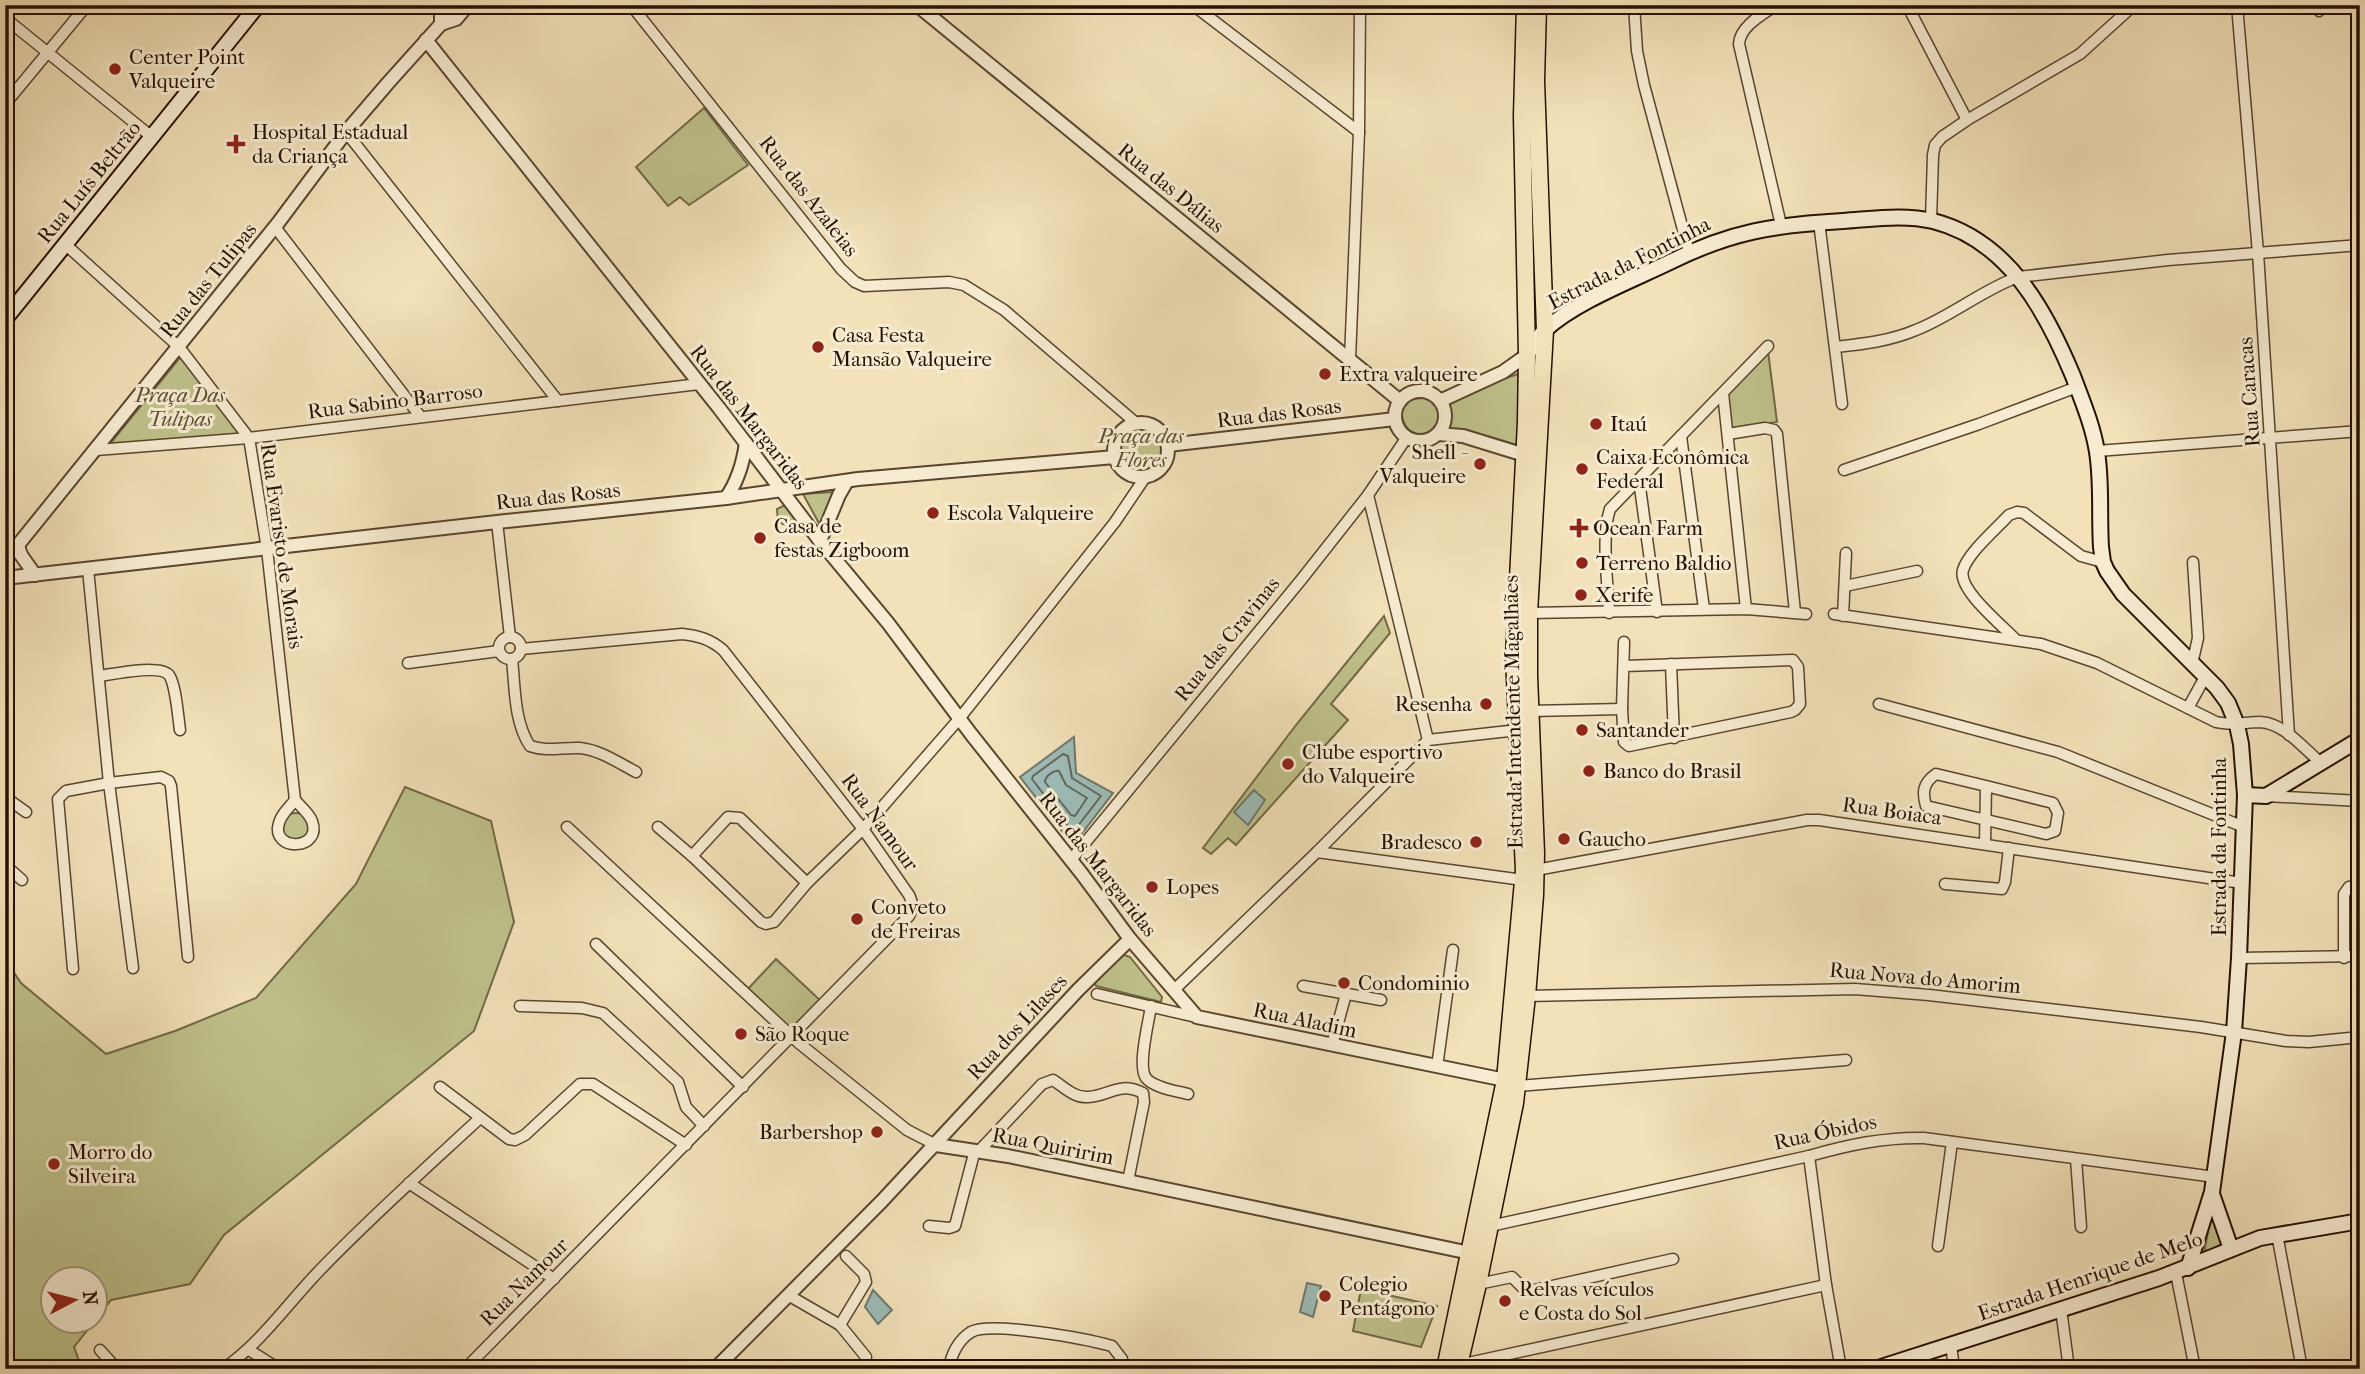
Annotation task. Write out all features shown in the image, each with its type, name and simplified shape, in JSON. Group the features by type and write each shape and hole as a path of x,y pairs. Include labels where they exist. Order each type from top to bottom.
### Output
{"main road":[{"name":"Rua Luís Beltrão","path":"5,319 258,5"},
{"name":"Estrada Intendente Magalhães","path":"1454,1368 1470,1253 1511,1083 1523,880 1524,844 1514,638 1527,355 1522,116 1525,5"},
{"name":"Estrada Intendente Magalhães","path":"1454,1368 1478,1284 1490,1226 1527,996 1536,870 1529,613 1545,330 1536,80 1538,5"},
{"name":"Estrada da Fontinha","path":"1527,355 1545,330 1590,301 1727,237 1781,225 1895,218 1931,221 1969,235 1984,245 2018,277 2038,303 2053,330 2077,387 2097,451 2103,562 2123,594 2228,703 2241,744 2245,795 2234,1032 2212,1192 2182,1270"},
{"path":"2245,795 2266,796 2360,739"},
{"name":"Estrada da Fontinha","path":"2212,1192 2231,1249"},
{"name":"Estrada Henrique de Melo","path":"1875,1369 2182,1270 2231,1249 2277,1234 2360,1221"}],"street":[{"path":"5,104 87,5"},
{"name":"Rua das Tulipas","path":"441,24 446,5"},
{"name":"Rua das Tulipas","path":"5,561 275,227 346,132 441,24 456,19 468,5"},
{"name":"Rua das Azaleias","path":"631,5 848,276 864,286 949,282 964,285 1004,310 1136,424"},
{"name":"Rua das Dálias","path":"917,5 1400,401"},
{"path":"1193,5 1359,132"},
{"path":"1350,360 1359,132 1360,5"},
{"path":"1634,5 1637,51 1644,85 1689,253"},
{"path":"1907,5 1967,120"},
{"path":"1931,221 1931,169 1935,145 1942,137 2080,54 2134,5"},
{"name":"Rua Caracas","path":"2237,5 2258,253 2289,735"},
{"path":"1771,7 1744,29 1739,36 1739,44 1781,225"},
{"path":"5,18 152,137"},
{"name":"Rua das Margaridas","path":"426,40 746,443 820,541 888,623 1130,939 1197,1017"},
{"path":"346,132 558,401"},
{"path":"1819,222 1842,404"},
{"path":"275,227 420,416"},
{"name":"Rua Evaristo de Morais","path":"65,244 179,346 249,438 267,549 295,800 313,823 314,829 309,840 299,845 287,843 278,829 281,818 295,800"},
{"path":"1836,347 1880,341 1916,330 2018,277 2168,260 2360,246"},
{"path":"1609,613 1609,509 1768,346"},
{"path":"1440,401 1503,372 1527,355"},
{"name":"Rua Sabino Barroso","path":"96,450 249,438 699,384"},
{"path":"1844,470 1979,425 2077,387"},
{"path":"1423,391 1430,392 1440,401 1444,407 1445,421 1438,434 1420,441 1401,433 1395,419 1400,401 1410,393 1423,391"},
{"path":"1723,393 1745,609"},
{"name":"Rua das Rosas","path":"1168,445 1395,419"},
{"path":"658,827 758,919 766,924 774,922 807,883 863,829 959,719 1115,522 1146,477 1161,469 1168,454 1164,436 1157,428 1147,424 1128,426 1116,439 1115,457 1127,473 1146,477"},
{"path":"1529,613 1745,609 1800,613 1777,434 1774,430 1765,428 1728,434"},
{"path":"2097,451 2360,431"},
{"path":"1438,434 1463,436 1524,453 1540,444"},
{"path":"1681,436 1704,609"},
{"name":"Rua das Cravinas","path":"1070,860 1368,495 1407,437"},
{"path":"726,498 741,469 746,443"},
{"name":"Rua das Rosas","path":"5,578 726,498 935,471 1115,457"},
{"path":"1639,480 1657,612"},
{"path":"820,541 847,481"},
{"path":"1368,495 1429,740"},
{"path":"2015,639 1973,596 1965,586 1962,576 1967,560 2009,515 2024,513 2081,556 2103,562"},
{"path":"496,522 510,636"},
{"path":"18,546 34,575"},
{"path":"1846,553 1845,586 1839,615 2041,644 2097,663 2216,722 2263,722 2274,725 2320,762"},
{"path":"2192,664 2198,638 2193,562"},
{"path":"88,569 109,783 133,968"},
{"path":"1845,586 1917,570"},
{"name":"Rua Namour","path":"465,1369 792,1037 912,910 909,895 863,829 723,650 712,641 682,634 521,649"},
{"path":"510,636 517,639 521,649 518,656 505,659 499,650 501,641 510,636"},
{"path":"1624,642 1622,709 1626,745 1633,747 1674,738 1791,712 1799,707 1798,667 1795,660 1625,666"},
{"path":"408,663 499,650"},
{"path":"512,659 520,722 530,746 549,750 590,750 636,772"},
{"path":"1671,664 1674,738"},
{"path":"99,676 152,669 164,671 171,677 180,730"},
{"path":"2188,708 2205,677"},
{"path":"1879,704 2058,752 2244,827"},
{"path":"1530,711 1622,709"},
{"path":"1174,990 1429,740 1518,730"},
{"path":"1936,774 1986,786 2053,803 2058,813 2055,831 2046,834 1986,821 1926,806 1922,795 1926,781 1936,774"},
{"path":"73,969 58,799 66,791 161,777 169,781 188,957"},
{"path":"1985,844 1986,786"},
{"path":"2266,796 2360,801"},
{"path":"5,797 26,812"},
{"path":"692,856 728,817 733,816 740,818 807,883"},
{"name":"Rua Boiaca","path":"1536,870 1807,820 1834,821 2242,883"},
{"path":"567,827 792,1037 907,1130 936,1145 715,1369"},
{"path":"1945,884 2002,889 2009,848"},
{"path":"1317,852 1523,880"},
{"path":"5,865 22,880"},
{"path":"2344,958 2344,894 2349,887 2360,885"},
{"name":"Rua dos Lilases","path":"936,1145 1078,990 1130,939"},
{"path":"596,944 743,1087"},
{"path":"1437,1066 1453,950"},
{"path":"2239,958 2360,956"},
{"path":"1303,986 1381,1000"},
{"name":"Rua Nova do Amorim","path":"1527,996 1865,989 2234,1032 2286,1041 2309,1042 2360,1037"},
{"name":"Rua Aladim","path":"1097,994 1511,1083"},
{"path":"1332,1045 1346,994"},
{"path":"520,1006 582,1008 603,1013 678,1082 686,1107 704,1126"},
{"path":"1151,1006 1142,1066 1146,1078 1188,1094"},
{"path":"1511,1083 1846,1060"},
{"path":"929,1226 955,1226 977,1150 1048,1081 1053,1080 1069,1092 1088,1097 1112,1089 1127,1088 1143,1093 1144,1102 1128,1181"},
{"path":"440,1087 509,1139 515,1140 525,1135 585,1082 601,1087 686,1145"},
{"path":"223,1369 249,1350 320,1270 480,1118"},
{"name":"Rua Óbidos","path":"1490,1226 1883,1139 1951,1142 2215,1177"},
{"path":"1938,1246 1951,1142"},
{"name":"Rua Quiririm","path":"936,1145 977,1150 1470,1253"},
{"path":"1809,1156 1826,1285 1841,1369"},
{"path":"2076,1159 2081,1227"},
{"path":"409,1183 554,1279"},
{"path":"2277,1234 2302,1369"},
{"path":"840,1325 866,1282 864,1273 846,1256"},
{"path":"1478,1284 1512,1277 1524,1289 1530,1291 1673,1259"},
{"path":"2182,1270 2195,1369"},
{"path":"1454,1368 1826,1285"},
{"path":"788,1295 840,1325 866,1357"},
{"path":"2062,1309 2069,1369"},
{"path":"949,1369 950,1357 962,1340 972,1332 997,1327 1112,1346 1122,1359 1123,1369"},
{"path":"1951,1344 1954,1369"},
{"path":"100,1350 117,1369"},
{"path":"249,1350 279,1369"}],"green space":[{"path":"704,108 748,165 689,205 680,197 668,206 636,167"},
{"path":"1768,351 1777,422 1731,428 1726,394"},
{"name":"Praça Das Tulipas","path":"182,355 241,435 109,445"},
{"path":"1518,374 1520,446 1455,429 1418,434 1407,428 1403,420 1402,409 1408,400 1427,397 1435,402"},
{"name":"Praça das Flores","path":"1133,425 1154,431 1164,444 1165,459 1143,472 1124,463 1117,455 1121,437"},
{"path":"833,492 821,527 803,494"},
{"path":"791,502 808,525 796,535 786,525 778,522 777,509"},
{"name":"Clube esportivo do Valqueire","path":"1384,616 1390,633 1331,704 1348,720 1236,845 1228,838 1211,854 1203,848 1296,725"},
{"path":"405,787 491,821 514,922 474,1031 224,1235 190,1284 111,1300 108,1304 108,1266 38,1266 38,1336 83,1336 74,1347 82,1369 5,1369 5,959 21,983 106,1054 175,1031 256,998 356,884"},
{"path":"296,813 306,817 310,827 306,837 296,841 286,837 282,827 286,817"},
{"path":"1124,955 1130,957 1162,997 1161,1002 1096,986 1094,982 1116,958"},
{"path":"776,959 823,1003 786,1038 778,1031 787,1028 747,990"},
{"path":"2212,1210 2226,1242 2204,1253"},
{"path":"1361,1289 1437,1306 1421,1347 1353,1331"}],"water":[{"path":"1074,737 1076,773 1113,793 1073,845 1020,777"},
{"path":"1254,790 1265,800 1248,825 1234,812"},
{"path":"1307,1283 1321,1286 1313,1317 1300,1312"},
{"path":"873,1290 892,1310 878,1324 865,1307"}],"place":[{"name":"Center Point Valqueire","path":"115,69"},
{"name":"Hospital Estadual da Criança","path":"236,144"},
{"name":"Casa Festa Mansão Valqueire","path":"818,347"},
{"name":"Extra valqueire","path":"1325,374"},
{"name":"Itaú","path":"1596,424"},
{"name":"Shell - Valqueire","path":"1480,464"},
{"name":"Caixa Econômica Federal","path":"1582,469"},
{"name":"Escola Valqueire","path":"933,513"},
{"name":"Ocean Farm","path":"1579,528"},
{"name":"Casa de festas Zigboom","path":"760,538"},
{"name":"Terreno Baldio","path":"1582,563"},
{"name":"Xerife","path":"1581,595"},
{"name":"Resenha","path":"1486,704"},
{"name":"Santander","path":"1582,730"},
{"name":"Clube esportivo do Valqueire","path":"1288,764"},
{"name":"Banco do Brasil","path":"1589,771"},
{"name":"Gaucho","path":"1564,839"},
{"name":"Bradesco","path":"1476,842"},
{"name":"Lopes","path":"1152,887"},
{"name":"Conveto de Freiras","path":"857,919"},
{"name":"Condominio","path":"1344,983"},
{"name":"São Roque","path":"741,1034"},
{"name":"Barbershop","path":"877,1132"},
{"name":"Morro do Silveira","path":"54,1164"},
{"name":"Colegio Pentágono","path":"1325,1296"},
{"name":"Relvas veículos e Costa do Sol","path":"1505,1301"}]}
